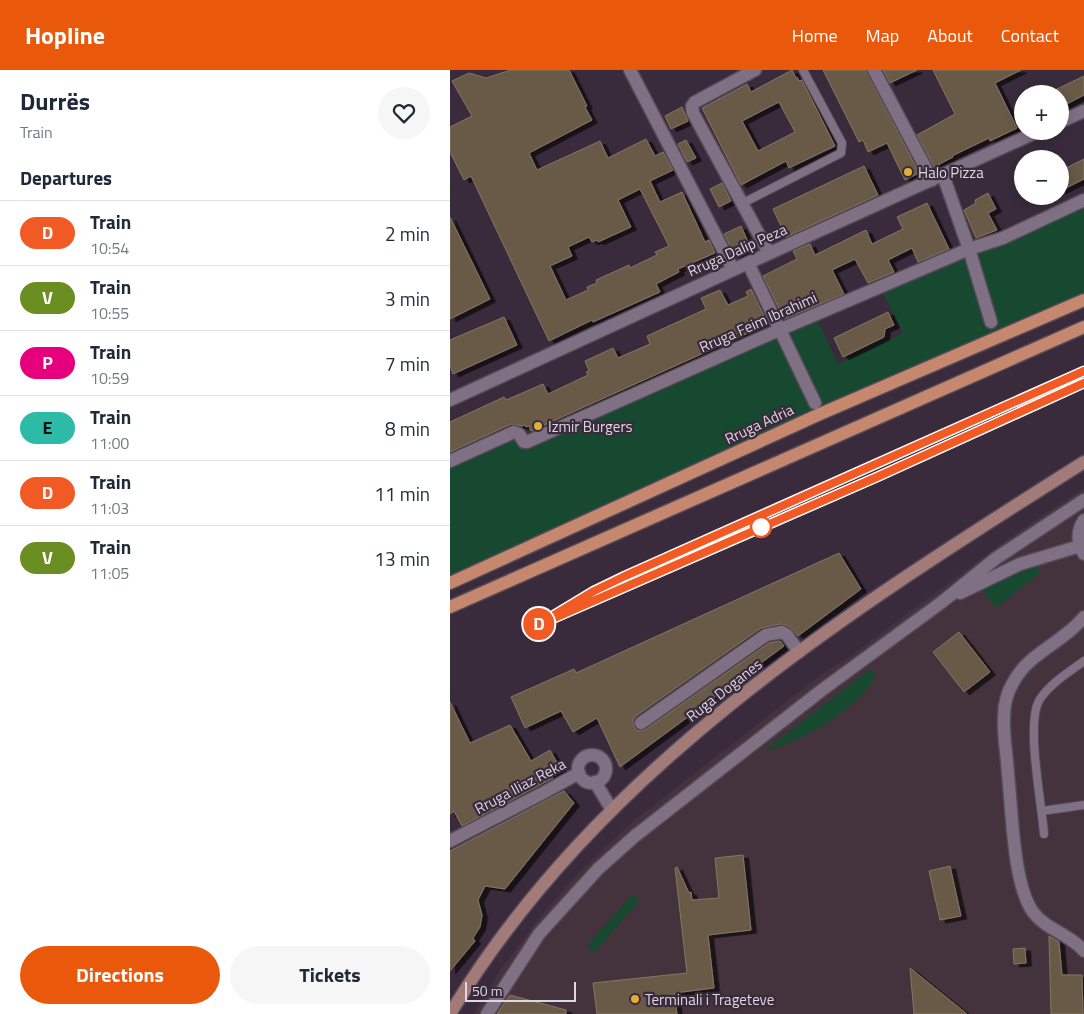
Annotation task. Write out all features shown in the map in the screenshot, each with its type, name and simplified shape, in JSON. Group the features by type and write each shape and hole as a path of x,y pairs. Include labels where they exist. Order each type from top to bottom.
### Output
{"main road":[{"name":"Rruga Adria","path":"450,583 820,414 1084,300"},
{"path":"450,607 1084,326"},
{"name":"Ruga Doganes","path":"450,1014 485,959 555,870 615,807 687,740 754,685 880,595 1084,462"}],"street":[{"path":"630,70 733,269"},
{"path":"755,70 695,102 692,106 693,113 769,254"},
{"path":"874,70 937,177 969,249 991,322"},
{"path":"1069,118 1084,111"},
{"name":"Rruga Dalip Peza","path":"450,400 748,262 1019,140"},
{"name":"Rruga Feim Ibrahimi","path":"450,461 514,432 519,434 524,442 527,442 779,330 969,249 1003,238 1084,200"},
{"path":"748,262 815,403"},
{"path":"487,1014 539,934 598,869 679,801 822,690 942,602 995,559 1084,500"},
{"path":"1068,509 1077,508 1084,510"},
{"path":"942,602 1020,564 1082,550 1079,534 1084,520"},
{"path":"1084,617 1068,634 1027,664 1017,676 1006,698 1003,718 1015,837 1023,894 1033,913 1038,918 1054,931 1073,941 1084,951"},
{"path":"641,723 766,635 782,632 787,635 799,652"},
{"path":"596,756 604,762 605,774 599,780 585,781 579,772 579,767 585,758 596,756"},
{"name":"Rruga Iliaz Reka","path":"450,841 543,793 579,772"},
{"path":"599,780 615,807"}],"lane":[{"path":"743,204 841,153 842,143 803,70"},
{"path":"1044,834 1034,743 1035,720 1039,701 1050,687 1084,661"},
{"path":"1042,811 1084,805"}],"shaded area":[{"path":"1084,488 1084,1014 474,1014 499,972 538,919 580,871 636,819 822,674 849,657 1009,538"}],"green space":[{"path":"1084,207 1084,298 450,577 450,468 514,439 522,450 818,321 838,364 903,333 883,293 950,259 1005,243"},
{"path":"1035,566 1039,569 1039,574 996,608 982,590"},
{"path":"869,670 874,671 872,682 856,701 845,710 804,736 764,751"},
{"path":"632,895 638,897 638,903 595,951 590,950 588,947 590,942"}],"building":[{"path":"511,70 569,70 592,120 529,153 537,170 600,141 608,158 646,139 655,156 663,152 673,170 650,181 660,202 682,192 705,242 709,240 715,253 678,269 679,272 656,284 660,292 593,322 592,320 549,341 471,176 464,180 450,152 450,127 472,116 452,81 469,73 486,78","holes":["640,189 669,246 655,252 657,255 630,268 629,265 596,280 597,283 587,287 588,290 566,300 550,266 572,256 568,247 589,237 592,242 597,240 598,242 631,227 618,200"]},
{"path":"792,70 799,81 802,80 835,146 789,168 786,161 741,185 702,108 747,84 751,92","holes":["779,102 795,132 758,151 742,121"]},
{"path":"823,70 866,70 919,173 905,180 887,143 868,152 863,140 859,142"},
{"path":"883,70 917,70 890,83"},
{"path":"933,70 1021,70 995,83 1014,122 1014,129 990,141 989,138 934,167 917,135 955,114"},
{"path":"1084,76 1084,95 1069,103 1069,85 1065,85"},
{"path":"682,107 688,121 671,129 665,116"},
{"path":"686,140 696,158 687,162 678,144"},
{"path":"1084,159 1084,179 1069,186 1069,166"},
{"path":"864,166 878,195 786,237 773,209"},
{"path":"722,183 731,201 719,207 710,189"},
{"path":"988,193 996,209 988,213 997,230 976,238 964,210 976,203 975,200"},
{"path":"927,203 949,249 918,262 912,248 888,260 894,272 868,283 855,259 832,270 844,294 784,319 763,276 797,259 793,251 810,244 815,255 866,230 872,244 903,229 897,217"},
{"path":"450,217 490,299 450,319"},
{"path":"741,226 751,249 735,256 724,234"},
{"path":"751,289 768,324 531,431 529,426 511,424 450,452 450,422 504,397 506,400 543,384 548,394 588,375 586,372 589,371 585,361 613,348 618,358 650,344 647,336 706,309 701,298 720,290 728,305 748,296 746,292"},
{"path":"888,312 894,325 885,329 884,337 843,357 834,338"},
{"path":"504,317 517,345 453,374 450,366 450,340"},
{"path":"839,553 861,589 798,636 786,625 780,624 761,628 636,716 633,720 634,727 638,731 645,730 769,643 780,641 784,646 620,767 597,718 573,732 561,711 525,728 511,697 574,669 576,673"},
{"path":"959,632 990,672 964,692 933,652"},
{"path":"450,702 470,743 510,725 531,761 550,750 561,770 551,776 553,778 462,826 454,811 450,814"},
{"path":"564,791 574,803 505,889 485,886 478,900 482,915 480,927 473,938 475,941 450,971 450,851"},
{"path":"743,855 751,930 708,935 714,988 674,993 677,1014 597,1014 593,983 687,973 675,868 677,867 689,893 691,892 692,900 719,898 715,858"},
{"path":"950,866 961,916 940,920 929,871"},
{"path":"1049,936 1059,942 1062,975 1082,975 1083,1014 1051,1014"},
{"path":"1025,948 1026,963 1014,964 1013,949"},
{"path":"910,968 967,1014 914,1014"},
{"path":"510,995 566,1010 566,1014 497,1014"}],"train":[{"name":"D","path":"1084,371 625,576 594,591 536,626 877,477 1084,383"}],"place":[{"name":"Halo Pizza","path":"908,172"},
{"name":"Izmir Burgers","path":"538,426"},
{"name":"Terminali i Trageteve","path":"635,999"}]}
